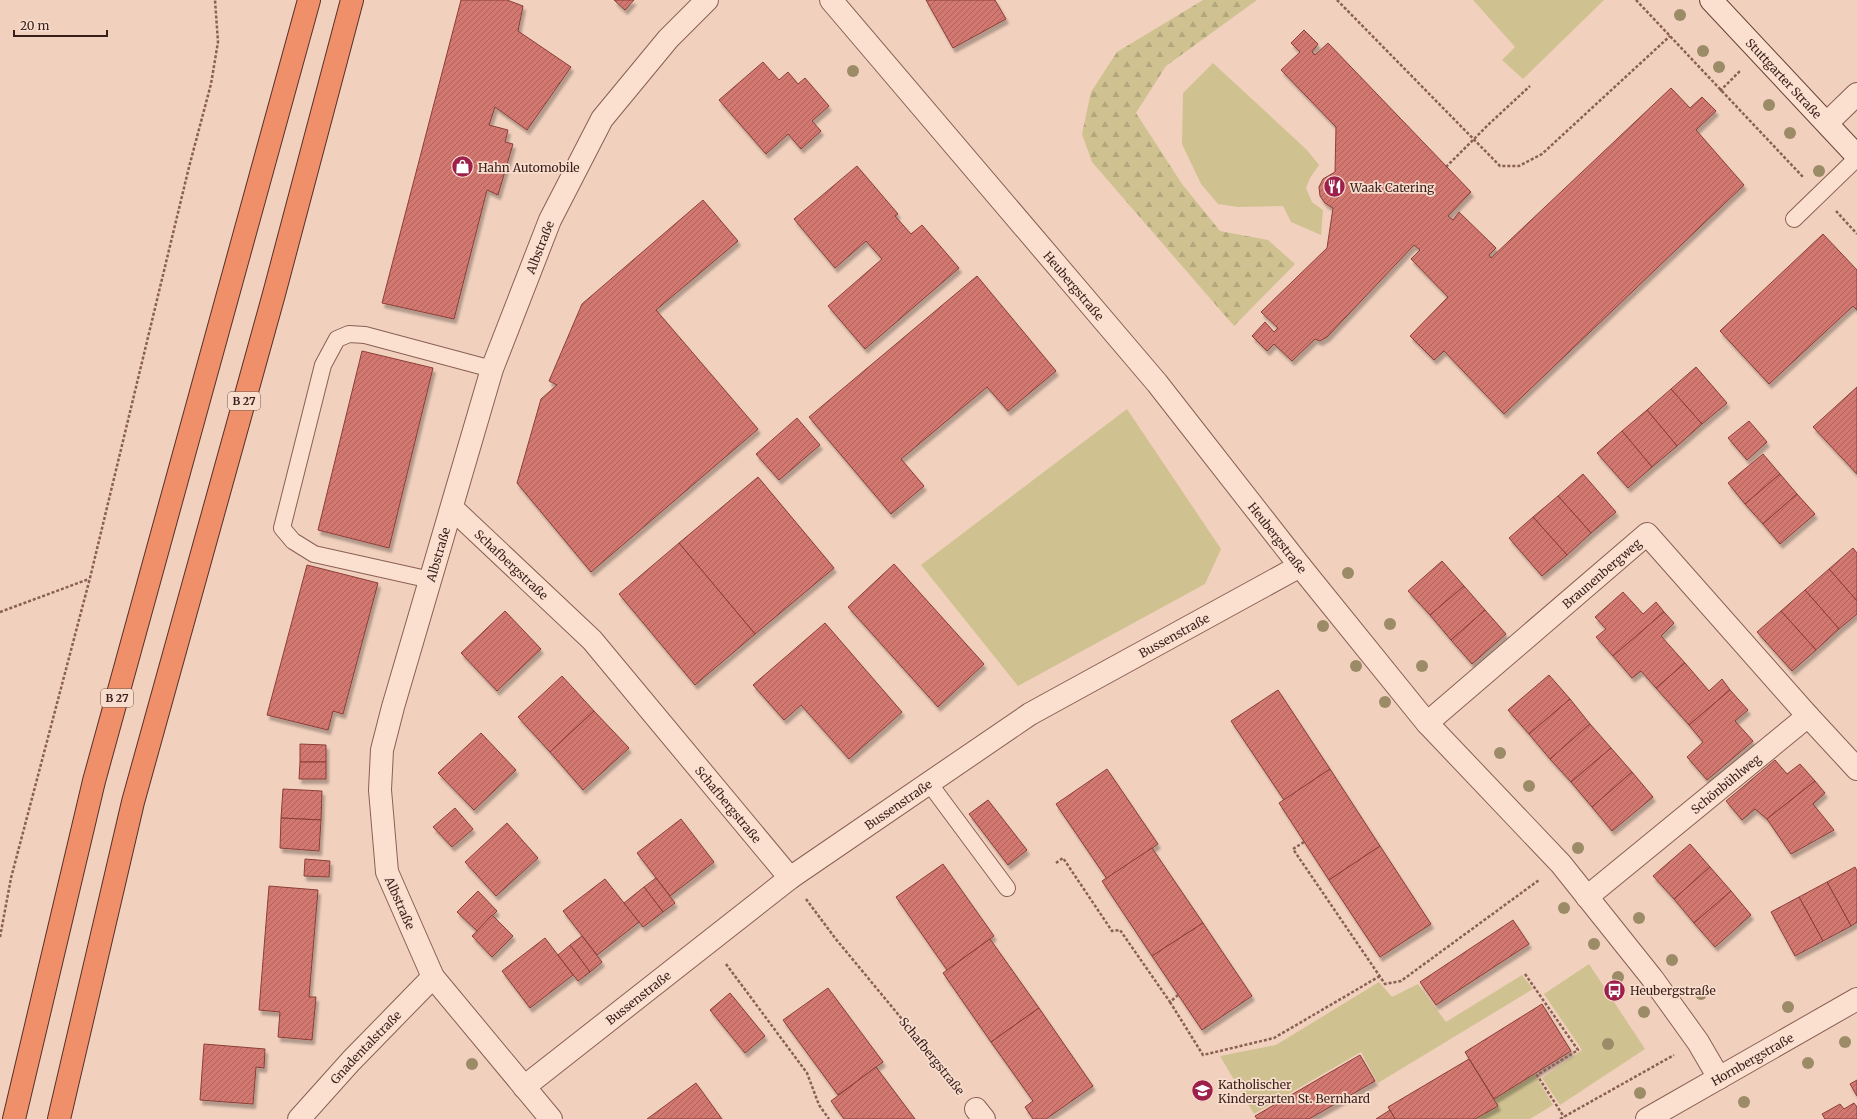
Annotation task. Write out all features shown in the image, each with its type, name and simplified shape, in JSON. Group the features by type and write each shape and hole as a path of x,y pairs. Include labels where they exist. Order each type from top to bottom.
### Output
{"highway":[{"name":"B 27","path":"14,1119 94,781 309,0"},
{"name":"B 27","path":"59,1119 134,802 274,294 352,0"}],"street":[{"name":"Albstraße","path":"551,1119 433,977 387,872 380,790 382,750 393,707 492,369 550,220 602,119 668,39 707,0"},
{"name":"Heubergstraße","path":"831,0 1157,383 1300,566 1427,723 1561,864 1652,978 1698,1042 1720,1078"},
{"name":"Stuttgarter Straße","path":"1711,0 1857,157"},
{"path":"1827,123 1857,94"},
{"name":"Schafbergstraße","path":"452,508 592,640 790,878"},
{"name":"Braunenbergweg","path":"1427,723 1647,534 1808,716"},
{"name":"Bussenstraße","path":"524,1087 790,878 1030,714 1300,566"},
{"path":"1808,716 1857,769"},
{"name":"Schönbühlweg","path":"1586,896 1808,716"},
{"name":"Gnadentalstraße","path":"299,1119 351,1061 433,977"},
{"name":"Hornbergstraße","path":"1647,1119 1857,999"}],"lane":[{"path":"1794,219 1857,157"},
{"path":"431,580 314,554 293,541 282,528 323,365 337,339 349,334 364,334 492,369"},
{"path":"930,783 1007,888"}],"path":[{"path":"0,937 11,878 90,578 211,84 218,42 215,0"},
{"path":"1337,0 1500,166 1519,166 1542,154 1670,36"},
{"path":"1636,0 1857,234"},
{"path":"1446,167 1530,86"},
{"path":"0,612 90,578"},
{"path":"1304,842 1293,849 1385,984 1401,982 1561,864"},
{"path":"1056,862 1063,858 1112,931 1120,930 1170,1002 1203,1055 1274,1038 1380,976"},
{"name":"Schafbergstraße","path":"790,878 835,938 980,1114"},
{"path":"709,941 807,1073 819,1105 829,1119"},
{"path":"1524,974 1578,1050 1537,1075 1564,1117"},
{"path":"1170,1002 1178,995"},
{"path":"1560,1119 1698,1042"}],"green space":[{"path":"1203,0 1257,0 1166,66 1136,113 1182,184 1220,231 1268,240 1295,264 1234,326 1092,162 1082,134 1091,92 1117,52"},
{"path":"1473,0 1604,0 1523,79 1502,60 1515,47"},
{"path":"1213,63 1307,150 1319,165 1310,178 1306,188 1312,202 1323,210 1321,235 1291,222 1283,206 1238,207 1218,204 1201,184 1182,144 1183,93"},
{"path":"1127,409 1221,549 1205,584 1018,686 921,565"},
{"path":"1589,964 1645,1049 1560,1105 1542,1078 1582,1050 1544,994"},
{"path":"1522,975 1533,989 1378,1083 1361,1052 1254,1114 1220,1056 1276,1045 1379,982 1392,997 1418,984 1446,1022"},
{"path":"1535,1074 1553,1105 1530,1119 1476,1119 1498,1106 1494,1099"}],"building":[{"name":"Hahn Automobile","path":"461,0 507,0 523,6 518,31 571,67 527,130 495,107 489,125 508,130 505,142 513,144 498,195 487,190 454,319 382,303"},
{"path":"614,0 634,0 625,10"},
{"path":"926,0 995,0 1006,19 953,48"},
{"path":"1304,30 1318,44 1312,52 1315,55 1328,43 1471,192 1448,216 1453,220 1459,212 1496,248 1489,255 1491,258 1671,88 1690,108 1702,97 1716,111 1696,130 1744,185 1504,414 1444,351 1434,360 1410,336 1448,297 1411,259 1420,250 1414,245 1327,337 1320,341 1315,339 1292,361 1274,344 1267,351 1252,336 1265,322 1274,332 1278,328 1261,312 1327,248 1333,208 1325,203 1320,196 1319,187 1323,179 1335,172 1336,127 1281,70 1300,52 1291,43"},
{"path":"763,62 779,80 788,72 798,84 805,78 829,106 812,121 821,131 801,149 788,134 766,154 719,100"},
{"path":"857,166 898,214 895,216 911,234 922,225 959,268 865,349 828,306 882,259 866,241 835,268 794,219"},
{"path":"703,200 738,241 656,310 758,429 591,572 517,483 541,399 557,385 549,381 582,304"},
{"path":"1823,234 1857,270 1857,310 1853,306 1769,384 1720,331"},
{"path":"977,276 1056,371 1008,411 987,387 901,459 924,486 891,514 809,417"},
{"path":"362,351 433,368 389,548 318,530"},
{"path":"1696,367 1727,403 1702,424 1671,389"},
{"path":"1857,387 1857,474 1813,427"},
{"path":"1671,389 1702,424 1677,446 1647,410"},
{"path":"1647,410 1677,446 1652,467 1622,431"},
{"path":"797,418 820,445 779,480 756,454"},
{"path":"1749,421 1767,442 1747,460 1728,438"},
{"path":"1622,431 1652,467 1628,488 1597,453"},
{"path":"1763,454 1780,474 1745,504 1728,483"},
{"path":"1583,474 1616,512 1591,533 1558,496"},
{"path":"1780,474 1797,494 1763,524 1745,504"},
{"path":"758,477 834,568 755,634 679,543"},
{"path":"1797,494 1815,514 1780,544 1763,524"},
{"path":"1558,496 1591,533 1567,555 1533,517"},
{"path":"1533,517 1567,555 1542,576 1509,538"},
{"path":"679,543 755,634 695,685 619,594"},
{"path":"1853,548 1857,553 1857,601 1829,569"},
{"path":"1442,561 1464,586 1430,615 1408,591"},
{"path":"894,564 984,664 938,707 848,607"},
{"path":"307,565 378,583 343,714 333,711 328,730 267,715"},
{"path":"1829,569 1857,601 1857,614 1839,629 1805,590"},
{"path":"1464,586 1485,610 1451,640 1430,615"},
{"path":"1805,590 1839,629 1816,650 1781,611"},
{"path":"1623,592 1643,614 1656,602 1664,612 1613,656 1596,637 1606,629 1595,617"},
{"path":"1485,610 1506,634 1472,664 1451,640"},
{"path":"505,611 541,649 497,691 461,653"},
{"path":"1781,611 1816,650 1792,671 1757,632"},
{"path":"1664,612 1674,623 1661,636 1685,663 1656,688 1641,671 1632,678 1613,656"},
{"path":"825,623 902,712 849,759 801,705 784,720 753,685"},
{"path":"1685,663 1709,691 1722,679 1730,690 1689,725 1656,688"},
{"path":"1549,675 1570,699 1529,734 1508,710"},
{"path":"562,676 594,711 550,752 518,717"},
{"path":"1278,690 1330,769 1284,800 1231,721"},
{"path":"1730,690 1748,710 1735,721 1753,741 1707,780 1687,757 1703,742 1689,725"},
{"path":"1570,699 1590,724 1550,759 1529,734"},
{"path":"594,711 629,748 583,790 550,752"},
{"path":"1590,724 1611,748 1571,782 1550,759"},
{"path":"481,733 516,770 474,810 438,773"},
{"path":"300,744 326,745 326,762 300,762"},
{"path":"1611,748 1632,772 1592,807 1571,782"},
{"path":"1775,760 1787,774 1800,764 1815,781 1767,819 1755,809 1742,820 1726,801"},
{"path":"300,762 326,762 326,779 299,779"},
{"path":"1107,769 1158,844 1107,879 1056,804"},
{"path":"1330,769 1380,846 1329,880 1279,803"},
{"path":"1632,772 1653,797 1612,831 1592,807"},
{"path":"1815,781 1825,793 1813,804 1834,830 1791,854 1767,819"},
{"path":"283,789 322,791 321,820 281,818"},
{"path":"988,800 1027,850 1008,865 969,814"},
{"path":"455,808 473,829 452,847 433,827"},
{"path":"281,818 321,820 319,851 280,848"},
{"path":"681,819 714,862 670,896 637,853"},
{"path":"507,823 538,858 496,896 465,862"},
{"path":"1690,844 1710,867 1674,899 1653,876"},
{"path":"1380,846 1431,924 1380,957 1329,880"},
{"path":"1152,848 1203,923 1152,956 1102,881"},
{"path":"305,859 330,861 329,877 304,876"},
{"path":"943,864 994,936 947,970 896,897"},
{"path":"1710,867 1731,891 1694,923 1674,899"},
{"path":"1855,867 1857,871 1857,922 1851,926 1827,882"},
{"path":"656,878 675,903 663,912 644,887"},
{"path":"605,879 639,922 597,955 563,911"},
{"path":"1827,882 1851,926 1823,941 1799,897"},
{"path":"269,886 318,890 309,997 316,997 312,1040 278,1037 280,1012 259,1010"},
{"path":"644,887 663,912 643,927 624,903"},
{"path":"478,891 497,911 477,931 457,912"},
{"path":"1731,891 1751,915 1715,947 1694,923"},
{"path":"1799,897 1823,941 1795,956 1771,912"},
{"path":"492,915 513,936 492,957 472,936"},
{"path":"1513,920 1529,944 1436,1005 1420,982"},
{"path":"1203,923 1252,996 1202,1030 1152,956"},
{"path":"582,936 602,962 590,972 570,945"},
{"path":"545,938 573,975 530,1008 502,971"},
{"path":"990,939 1039,1008 991,1042 943,973"},
{"path":"570,945 590,972 578,981 558,955"},
{"path":"828,988 883,1062 838,1095 783,1020"},
{"path":"730,993 765,1036 745,1053 710,1010"},
{"path":"1542,1004 1571,1051 1494,1099 1465,1052"},
{"path":"1039,1008 1093,1086 1046,1119 1033,1119 1025,1107 1033,1101 991,1042"},
{"path":"204,1044 265,1049 264,1068 256,1067 253,1104 200,1100"},
{"path":"1360,1055 1375,1081 1309,1119 1257,1119 1255,1116"},
{"path":"1469,1059 1498,1106 1475,1119 1395,1119 1388,1107"},
{"path":"876,1067 915,1119 844,1119 831,1101"},
{"path":"1857,1080 1857,1096 1850,1084"},
{"path":"696,1083 722,1119 647,1119"},
{"path":"1854,1103 1857,1107 1857,1119 1825,1119 1822,1114 1840,1104 1844,1109"},
{"path":"1390,1110 1395,1119 1376,1119"}],"place":[{"name":"Hahn Automobile","path":"462,167"},
{"name":"Waak Catering","path":"1335,187"},
{"name":"Heubergstraße","path":"1614,990"},
{"name":"Katholischer Kindergarten St. Bernhard","path":"1202,1091"}]}
